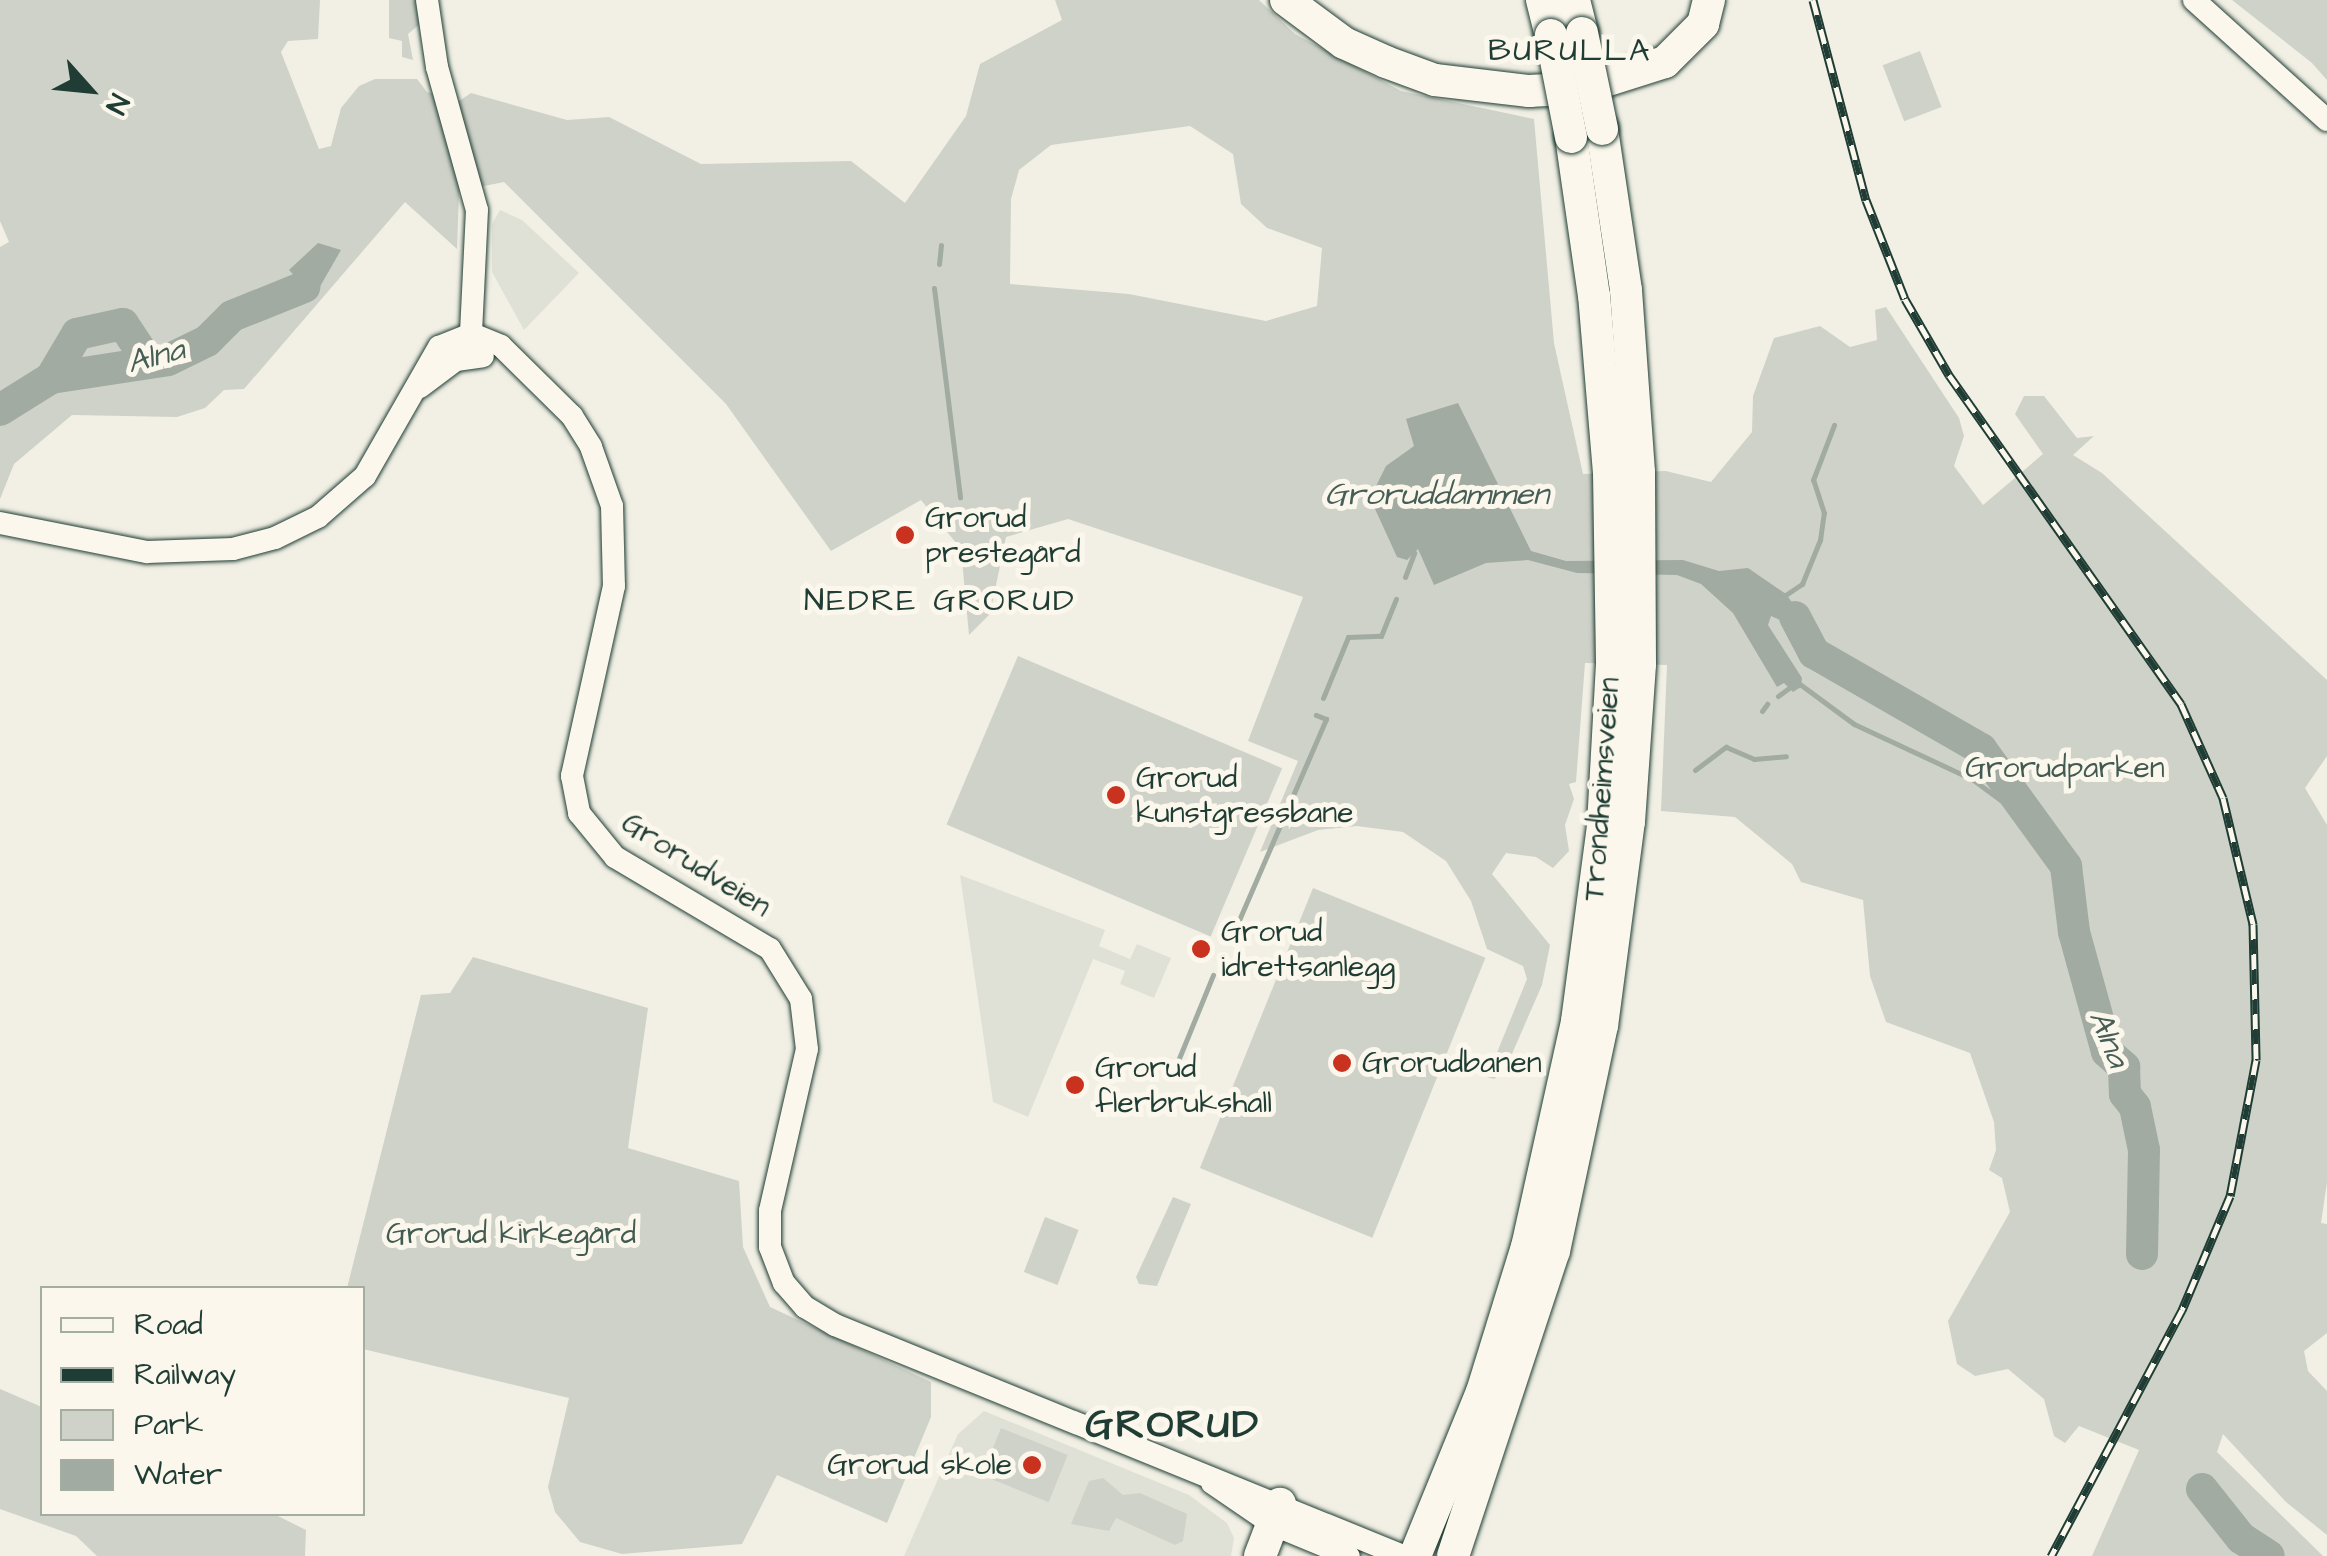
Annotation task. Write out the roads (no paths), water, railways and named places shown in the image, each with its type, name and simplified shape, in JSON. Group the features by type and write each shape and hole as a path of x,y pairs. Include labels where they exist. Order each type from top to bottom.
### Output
{"highway":[{"path":"1286,0 1344,43 1386,62 1435,80 1529,91 1583,88 1665,62 1703,24 1709,0"},
{"name":"Trondheimsveien","path":"1453,1556 1534,1317 1588,1100 1621,894 1626,664 1626,290 1586,133 1573,17 1542,0"},
{"name":"Trondheimsveien","path":"1403,1554 1504,1329 1559,1112 1595,897 1626,664"},
{"path":"1260,1556 1276,1514"}],"street":[{"path":"0,523 147,552 220,550 275,538 350,492 412,395 432,354 471,345 477,210 448,104 427,0"},
{"path":"2194,0 2327,120"},
{"name":"Grorudveien","path":"471,345 512,357 559,400 591,447 615,527 614,586 572,776 579,813 615,858 770,949 788,970 806,1014 803,1071 770,1211 770,1247 784,1282 805,1307 835,1325 1206,1478 1349,1556"},
{"name":"Grorudveien","path":"1276,1514 1403,1554"}],"water":[{"path":"318,243 341,250 314,297 289,270"},
{"name":"Groruddammen","path":"1458,403 1531,551 1566,561 1683,560 1719,571 1748,568 1786,594 1811,629 1814,653 1789,624 1771,616 1768,625 1802,678 1801,687 1793,692 1784,683 1777,687 1733,613 1701,584 1677,575 1577,573 1528,560 1486,563 1434,585 1418,549 1407,560 1397,557 1370,498 1386,466 1414,446 1406,419"}],"waterway":[{"path":"939,264 941,245"},
{"name":"Alna","path":"0,410 51,378 168,360 207,341 232,316 304,287"},
{"path":"934,288 960,497"},
{"path":"51,378 77,334 123,324 147,360"},
{"path":"1784,596 1802,584 1820,540 1824,513 1813,480 1834,425"},
{"path":"1405,577 1414,553"},
{"path":"1323,698 1348,637 1381,636 1396,599"},
{"name":"Alna","path":"1795,617 1814,653 1981,749 2066,866 2074,932 2107,1052 2124,1067 2125,1094 2135,1107 2144,1150 2142,1254"},
{"name":"Alna","path":"1797,682 1854,724 1972,779 2041,830"},
{"path":"1778,696 1792,686"},
{"path":"1762,711 1767,704"},
{"path":"1236,927 1326,719 1316,715"},
{"path":"1695,770 1726,747 1754,759 1786,756"},
{"path":"1173,1073 1213,975"},
{"name":"Alna","path":"2202,1489 2241,1538 2269,1556"}],"railway":[{"path":"1813,0 1866,200 1905,299 1949,375 2181,704 2223,798 2253,924 2256,1060 2230,1196 2182,1310 2051,1556"}],"place":[{"name":"Grorud prestegård","path":"905,535"},
{"name":"Grorud kunstgressbane","path":"1116,795"},
{"name":"Grorud idrettsanlegg","path":"1201,949"},
{"name":"Grorudbanen","path":"1342,1063"},
{"name":"Grorud flerbrukshall","path":"1075,1085"},
{"name":"Grorud skole","path":"1032,1465"}],"district":[{"name":"BURULLA","path":"1570,51"},
{"name":"NEDRE GRORUD","path":"940,601"},
{"name":"GRORUD","path":"1173,1426"}],"park label":[{"name":"Grorudparken","path":"2065,768"},
{"name":"Grorud kirkegård","path":"511,1234"}]}
